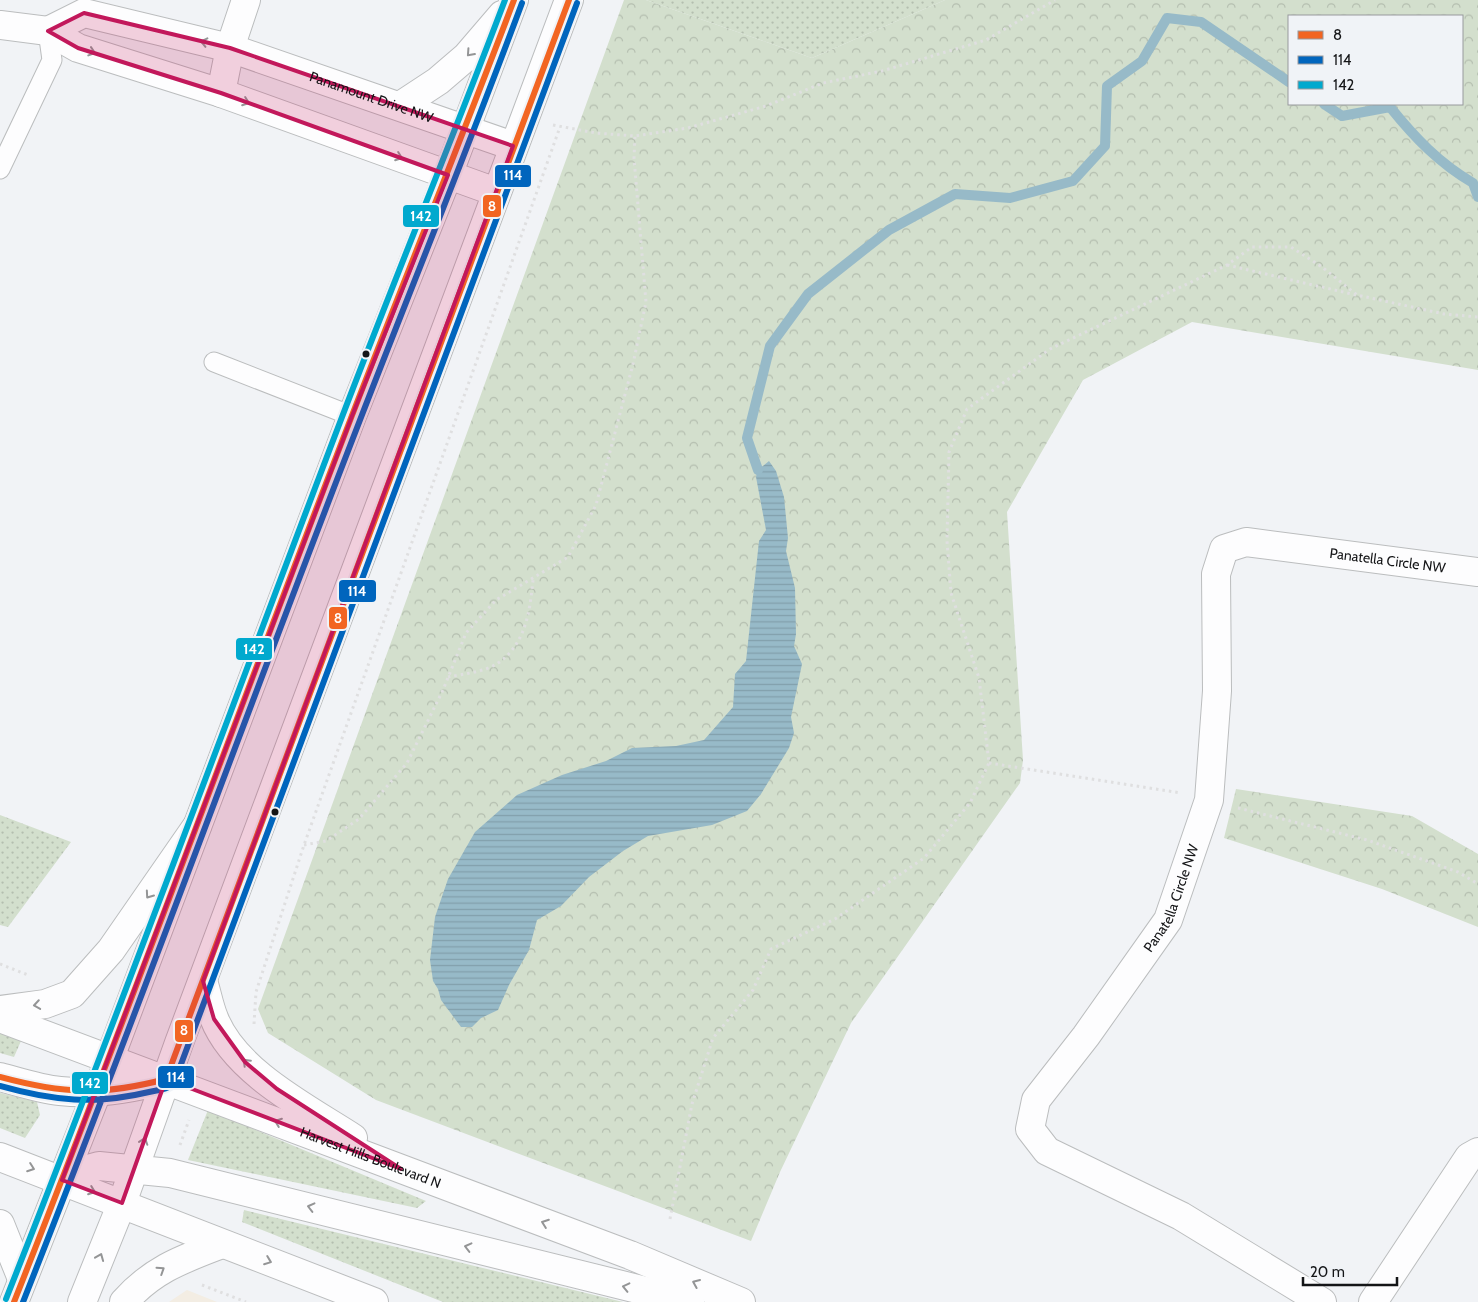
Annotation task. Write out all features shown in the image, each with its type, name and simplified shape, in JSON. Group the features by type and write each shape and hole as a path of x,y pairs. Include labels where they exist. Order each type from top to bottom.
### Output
{"street":[{"path":"221,93 230,48 246,0"},
{"path":"82,1302 122,1203 166,1079 569,0"},
{"path":"400,106 438,81 466,58 514,1"},
{"path":"18,1291 97,1092 352,416 466,130 514,1"},
{"name":"Panamount Drive NW","path":"48,31 84,14 230,48 513,146"},
{"path":"0,25 48,31 78,48 221,93 496,192"},
{"name":"Panatella Circle NW","path":"1322,1302 1181,1216 1047,1151 1030,1129 1036,1100 1086,1036 1168,920 1178,892 1209,800 1217,691 1216,574 1224,549 1246,542 1478,572"},
{"path":"0,1010 45,1004 72,994 111,950 197,826"},
{"path":"203,981 214,1019 229,1043 245,1062 277,1088 401,1169"},
{"name":"Harvest Hills Boulevard N","path":"0,1018 630,1255 741,1302"},
{"path":"0,1077 59,1091 97,1092 130,1090 166,1079"},
{"path":"1373,1302 1469,1157 1478,1152"},
{"path":"0,1157 374,1302"},
{"path":"62,1180 77,1172 99,1166 170,1173 690,1302"},
{"path":"0,1224 18,1291"},
{"path":"124,1302 157,1271 172,1263 222,1244"}],"lane":[{"path":"0,169 52,60 48,31"},
{"path":"214,362 352,416"}],"path":[{"path":"550,124 560,127 635,136 688,128 766,106 823,83 882,71 986,40 1055,0"},
{"path":"254,1024 256,992 304,845 560,127"},
{"path":"304,845 326,841 358,819 407,763 448,677 466,633 496,600 568,557 596,505 633,364 646,302 634,167 635,136"},
{"path":"670,1219 692,1104 713,1038 753,990 770,949 835,919 924,858 970,803 989,763 979,678 951,593 947,541 949,452 967,409 1050,349 1227,265 1252,247 1291,247 1322,267 1357,296"},
{"path":"1227,265 1357,296 1444,314 1478,316"},
{"path":"448,677 497,664 514,648 524,631 531,603 533,579"},
{"path":"0,964 32,976"},
{"path":"178,1152 190,1116"},
{"path":"193,1282 246,1302"}],"highlighted area":[{"path":"84,13 230,48 513,146 203,981 214,1019 245,1062 277,1089 401,1169 166,1079 122,1203 62,1180 352,416 448,175 221,93 78,48 48,31"}],"shaded area":[{"path":"187,1290 217,1302 169,1302"}],"green space":[{"path":"624,0 646,0 812,58 945,0 1478,0 1478,370 1192,322 1083,380 1007,512 1023,760 1020,783 851,1023 780,1172 751,1241 376,1100 268,1033 258,1009"},
{"path":"646,0 945,0 812,58"},
{"path":"1236,789 1412,816 1478,854 1478,927 1382,889 1224,838"},
{"path":"0,815 71,842 8,927 0,925"},
{"path":"0,1033 21,1041 14,1057 0,1053"},
{"path":"0,1093 37,1102 40,1115 25,1138 0,1128"},
{"path":"208,1110 426,1201 417,1208 188,1160"},
{"path":"244,1210 623,1302 443,1302 242,1222"}],"water":[{"path":"769,461 776,471 784,497 788,538 786,551 795,588 796,634 794,646 802,664 791,717 794,733 789,748 761,794 747,811 712,825 648,836 623,851 589,877 561,906 537,920 529,950 509,985 498,1010 481,1018 472,1027 461,1027 441,1000 438,989 433,981 430,960 435,917 448,879 475,832 517,795 562,775 606,761 632,748 676,746 704,740 733,707 735,674 746,661 759,541 766,530 756,477 758,470"}],"waterway":[{"path":"758,470 747,438 770,346 808,294 889,230 955,194 1010,198 1073,181 1105,146 1107,86 1142,61 1167,18 1201,22 1288,81"},
{"path":"1326,105 1342,116 1390,107 1428,149 1449,167 1473,183 1478,197"}],"transit line":[{"name":"142","path":"6,1299 134,969 342,417 505,0"},
{"name":"8","path":"14,1302 100,1082 351,418 514,0"},
{"name":"8","path":"0,1077 44,1087 83,1091 122,1088 166,1079 569,0"},
{"name":"114","path":"23,1302 109,1082 360,420 522,3"},
{"name":"114","path":"0,1086 56,1098 92,1100 110,1099 159,1090 169,1087 174,1083 577,3"}]}
